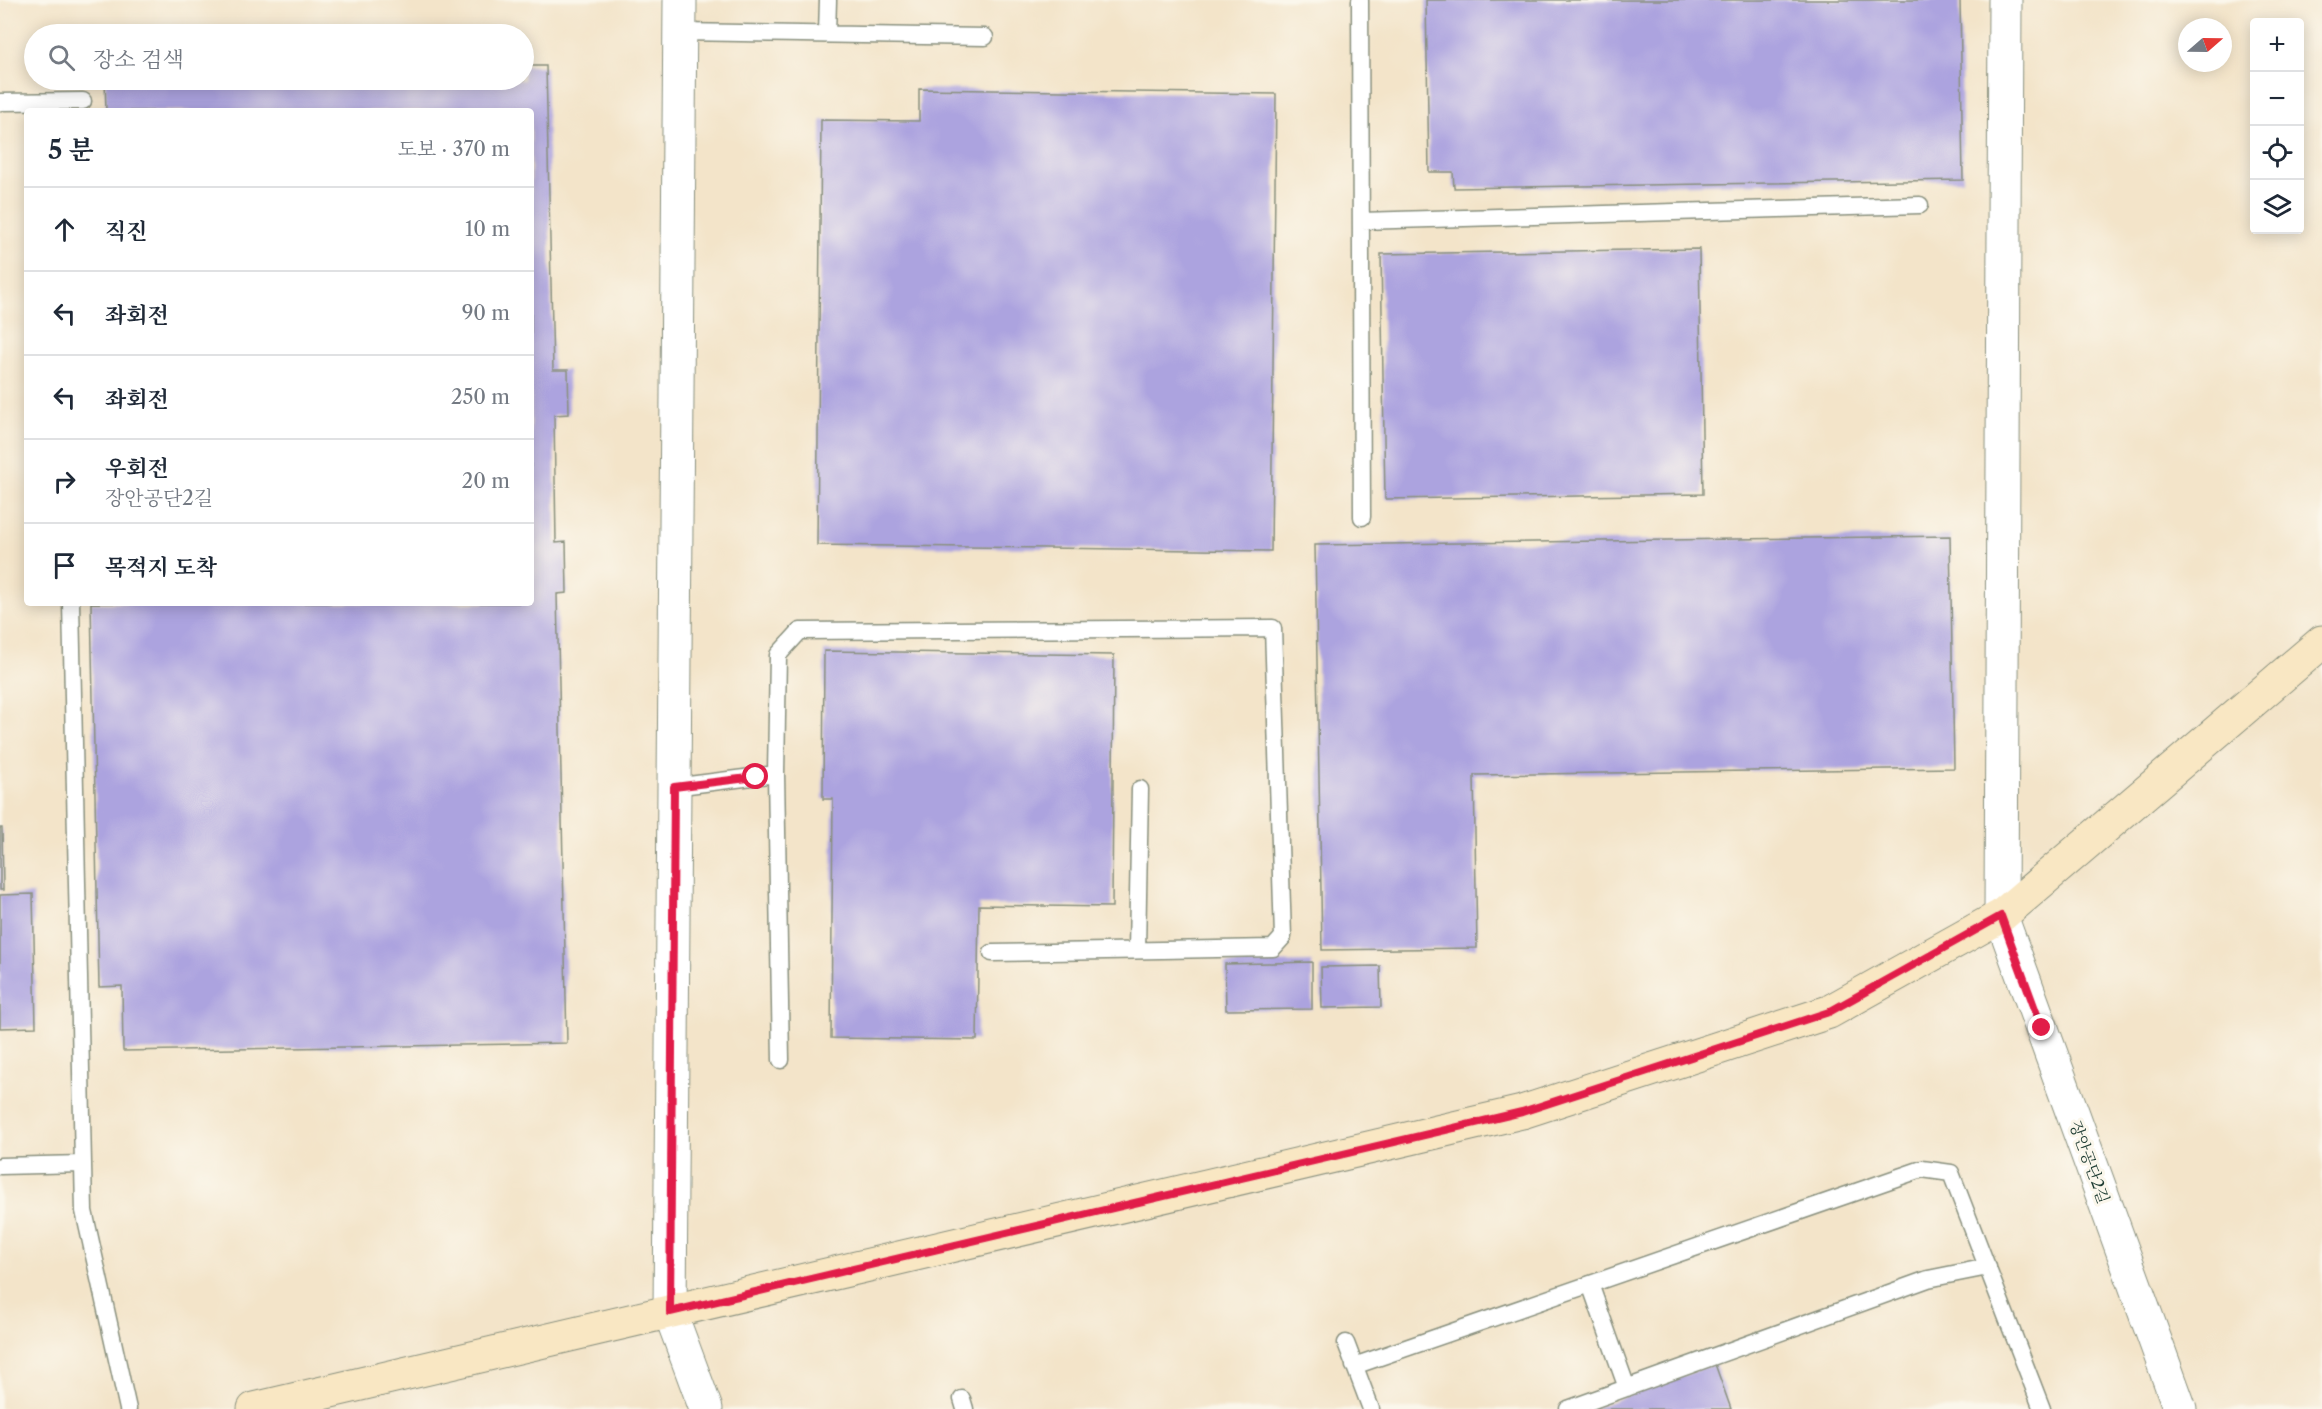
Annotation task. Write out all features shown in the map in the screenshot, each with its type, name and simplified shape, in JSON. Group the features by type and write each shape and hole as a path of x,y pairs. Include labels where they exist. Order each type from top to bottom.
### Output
{"main road":[{"path":"254,1409 1522,1112 1829,1012 2001,916 2322,642"}],"street":[{"path":"2001,916 2005,0"},
{"path":"680,16 670,1312 706,1409"},
{"name":"장안공단2길","path":"2001,916 2180,1409"}],"lane":[{"path":"827,34 828,0"},
{"path":"1360,0 1362,517"},
{"path":"680,16 827,34 985,37"},
{"path":"0,102 61,106 83,101"},
{"path":"1360,221 1920,206"},
{"path":"71,606 84,1211 128,1409"},
{"path":"782,1060 776,774 778,656 800,631 1273,628 1283,937 1273,948 992,953"},
{"path":"674,787 776,774"},
{"path":"1137,950 1140,789"},
{"path":"0,1166 84,1164"},
{"path":"1354,1366 1922,1169 1951,1173 2042,1409"},
{"path":"1568,1409 1928,1278 1988,1267"},
{"path":"1590,1284 1627,1388"},
{"path":"1346,1343 1371,1409"}],"building":[{"path":"1426,0 1960,0 1963,180 1454,188 1453,172 1429,172"},
{"path":"534,66 546,66 553,370 568,370 569,414 554,415 556,543 566,542 567,593 557,594 567,1043 123,1051 122,986 99,987 91,606 534,606 534,108 106,108 105,90 534,90"},
{"path":"919,89 1276,94 1271,551 817,545 821,120 919,121"},
{"path":"1699,249 1703,494 1385,499 1381,254"},
{"path":"1950,536 1954,768 1474,775 1477,948 1322,950 1315,545"},
{"path":"824,651 1114,655 1112,907 979,905 977,1040 831,1038 833,799 823,799"},
{"path":"0,828 2,828 3,890 0,890"},
{"path":"33,894 36,1027 0,1028 0,895"},
{"path":"1312,962 1312,1009 1226,1010 1225,964"},
{"path":"1380,966 1381,1007 1322,1008 1321,967"},
{"path":"1715,1364 1731,1409 1591,1409"}],"route":[{"path":"756,777 674,787 670,1312 1522,1112 1829,1012 2001,916 2042,1028"}]}
